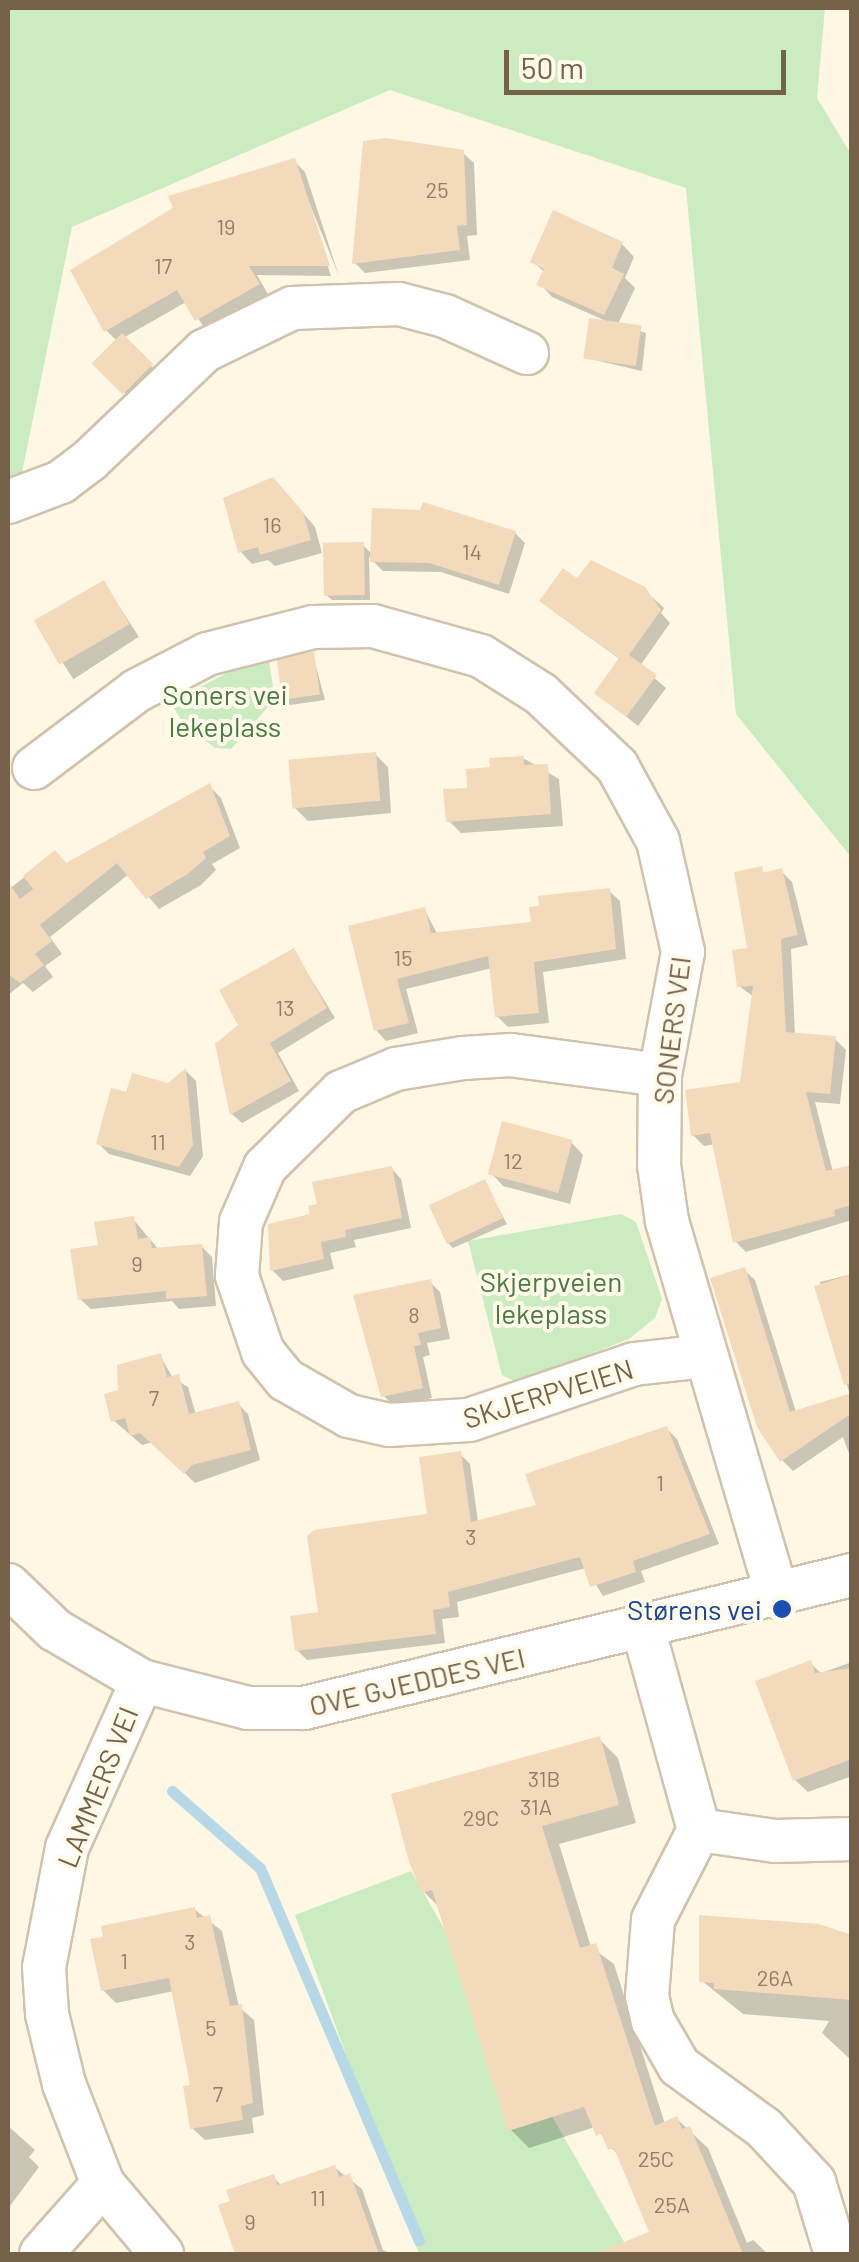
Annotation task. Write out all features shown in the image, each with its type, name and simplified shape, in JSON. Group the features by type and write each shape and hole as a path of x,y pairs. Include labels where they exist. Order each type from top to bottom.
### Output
{"street":[{"path":"8,502 60,482 90,460 204,351 292,308 399,304 446,316 527,353"},
{"name":"SONERS VEI","path":"34,768 136,691 207,654 282,633 373,626 481,656 582,727 636,793 658,841 683,952 660,1076 659,1165 667,1221 704,1356 755,1504 778,1597"},
{"name":"SKJERPVEIEN","path":"660,1076 511,1055 396,1069 341,1092 265,1168 241,1222 237,1276 263,1352 286,1380 348,1416 389,1425 469,1420 634,1364 704,1356"},
{"name":"OVE GJEDDES VEI","path":"8,1584 55,1630 142,1681 248,1708 304,1708 778,1597 852,1575"},
{"path":"644,1628 699,1830 654,1920 647,1996 653,2020 680,2066 764,2128 814,2182 836,2254"},
{"name":"LAMMERS VEI","path":"142,1681 67,1848 44,1967 47,2014 64,2084 103,2184 162,2254"},
{"path":"699,1830 774,1841 852,1839"},
{"path":"41,2254 103,2184"}],"green space":[{"path":"8,8 825,8 817,98 852,156 851,857 736,714 686,188 390,90 72,227 17,497 8,501"},
{"name":"Soners vei lekeplass","path":"269,661 275,699 231,749 215,748 184,724 170,702 249,662"},
{"name":"Skjerpveien lekeplass","path":"621,1214 636,1222 662,1299 655,1318 629,1339 517,1382 502,1375 468,1241"},
{"path":"411,1871 631,2254 419,2254 295,1915"}],"building":[{"path":"386,138 464,150 467,225 457,226 460,250 352,264 363,141"},
{"path":"295,158 330,266 249,266 260,284 195,321 177,290 104,332 70,270 173,208 168,196"},
{"path":"553,210 623,242 612,268 624,274 604,315 536,285 544,269 530,262"},
{"path":"589,318 641,325 636,366 583,359"},
{"path":"122,333 153,364 123,395 92,363"},
{"path":"273,477 303,512 311,540 260,555 258,547 238,553 223,498"},
{"path":"423,502 516,531 499,585 429,563 370,562 372,508 420,510"},
{"path":"364,542 365,595 324,596 323,543"},
{"path":"591,560 645,587 661,610 629,655 657,675 626,717 594,693 619,658 539,601 563,568 577,578"},
{"path":"104,580 129,624 59,665 34,620"},
{"path":"314,652 320,695 282,700 276,657"},
{"path":"376,752 380,801 293,808 288,760"},
{"path":"524,756 524,765 548,764 551,814 446,822 443,789 467,788 466,769 490,767 489,758"},
{"path":"210,783 230,836 203,852 206,858 189,873 146,899 117,863 40,925 52,941 35,954 44,965 20,983 8,974 8,882 20,899 33,889 23,876 55,850 66,863"},
{"path":"762,866 763,873 782,868 798,935 781,939 786,1032 836,1036 830,1094 806,1092 826,1171 852,1165 852,1205 834,1210 835,1216 733,1243 710,1133 691,1136 685,1090 740,1082 753,986 737,987 732,950 747,948 734,872"},
{"path":"610,888 616,949 534,962 539,1013 495,1017 488,956 397,979 409,1023 374,1031 348,926 425,907 431,933 531,922 529,907 539,906 538,896"},
{"path":"294,948 327,1008 270,1043 291,1081 230,1115 215,1044 238,1025 219,990"},
{"path":"186,1068 193,1145 179,1167 96,1144 111,1088 126,1092 132,1073 168,1083"},
{"path":"502,1121 573,1140 558,1193 488,1174"},
{"path":"392,1166 402,1218 345,1230 346,1237 321,1242 324,1259 270,1271 268,1224 310,1214 308,1206 317,1204 312,1182"},
{"path":"485,1179 503,1218 447,1244 429,1205"},
{"path":"134,1216 138,1239 150,1237 152,1248 202,1244 207,1296 166,1299 166,1291 78,1300 70,1249 98,1245 94,1222"},
{"path":"745,1267 790,1412 852,1393 852,1413 780,1462 757,1427 710,1278"},
{"path":"852,1274 852,1383 844,1385 814,1286"},
{"path":"431,1279 441,1328 418,1333 421,1345 414,1346 423,1388 381,1397 353,1295"},
{"path":"161,1353 167,1377 179,1374 189,1414 239,1401 251,1450 192,1465 184,1474 140,1433 130,1436 125,1418 111,1422 104,1394 118,1390 117,1365"},
{"path":"667,1426 710,1534 633,1561 636,1572 590,1587 580,1557 448,1592 450,1607 433,1610 436,1634 295,1651 290,1616 318,1612 307,1536 314,1530 427,1514 419,1457 461,1451 471,1522 536,1505 525,1474"},
{"path":"811,1660 815,1673 852,1668 852,1759 793,1781 755,1681"},
{"path":"600,1736 619,1805 542,1826 580,1948 596,1943 655,2126 677,2116 682,2129 690,2126 743,2254 595,2254 649,2232 614,2148 608,2150 601,2133 596,2136 584,2107 508,2131 432,1890 422,1893 409,1862 391,1794"},
{"path":"195,1907 197,1918 210,1915 230,2006 242,2004 253,2103 241,2106 243,2120 190,2129 183,2086 190,2085 169,1978 101,1991 90,1939 103,1937 101,1926"},
{"path":"699,1915 819,1924 852,1935 852,2000 714,1989 714,1983 699,1982"},
{"path":"335,2165 339,2177 350,2173 379,2254 235,2254 218,2205 230,2201 226,2190 274,2174 277,2185"}],"waterway":[{"path":"172,1791 260,1868 419,2240"}],"place":[{"name":"Størens vei","path":"782,1609"}]}
